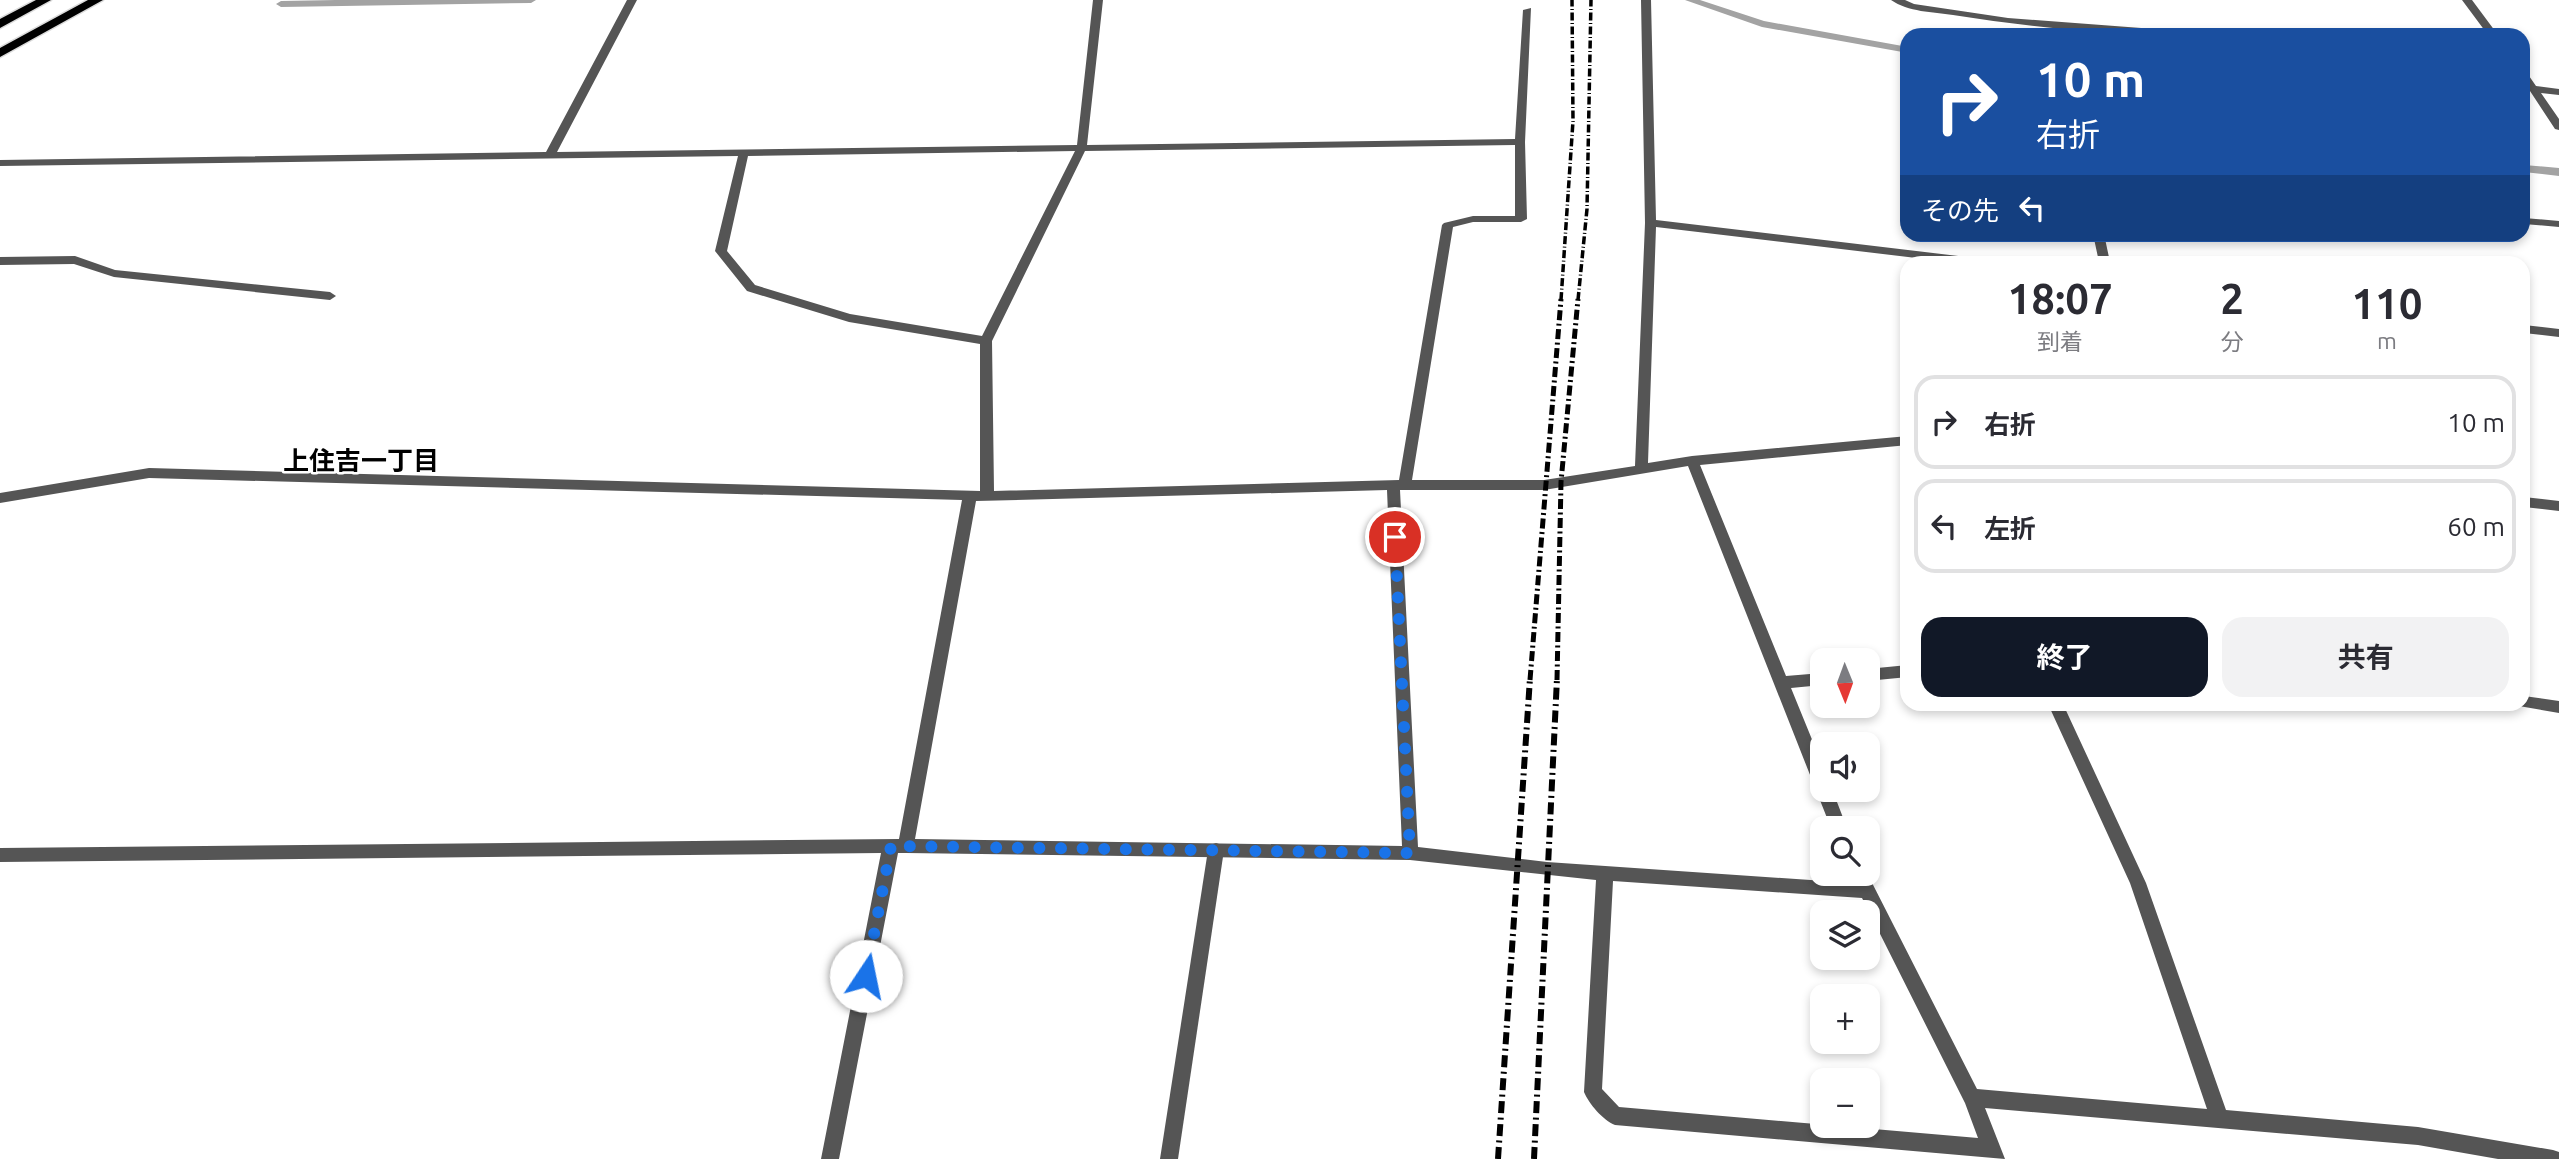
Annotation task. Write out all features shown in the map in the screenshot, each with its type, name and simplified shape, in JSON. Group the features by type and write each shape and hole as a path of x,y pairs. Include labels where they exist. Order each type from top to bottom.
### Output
{"main road":[{"path":"0,24 45,0"},
{"path":"0,54 97,0"}],"street":[{"path":"550,155 632,0"},
{"path":"1641,468 1651,223 1646,0"},
{"path":"1896,0 1912,6 2008,21 2101,28"},
{"path":"2467,0 2488,28"},
{"path":"986,496 986,341 1082,147 1098,3"},
{"path":"1410,853 1399,485 1448,225 1473,219 1521,219 1520,142 1528,9"},
{"path":"2530,89 2559,92"},
{"path":"2530,90 2559,127"},
{"path":"0,163 1520,142"},
{"path":"744,152 721,251 751,288 849,318 986,341"},
{"path":"2530,221 2559,224"},
{"path":"1651,223 1925,256"},
{"path":"0,261 75,260 114,273 330,296"},
{"path":"2530,330 2559,333"},
{"path":"0,498 149,472 986,496 1399,485 1544,485 1692,461 1900,441"},
{"path":"1692,461 1810,754"},
{"path":"830,1159 970,495"},
{"path":"2530,503 2559,506"},
{"path":"1880,674 1900,672"},
{"path":"1781,683 1810,680"},
{"path":"2530,703 2559,707"},
{"path":"2059,711 2138,883 2220,1119"},
{"path":"0,855 898,846 1410,853 1519,867 1865,891"},
{"path":"1168,1159 1216,850"},
{"path":"1605,874 1594,1092 1615,1116 1994,1154 1972,1098 1863,886"},
{"path":"1972,1098 2418,1136 2553,1159"}],"waterway":[{"path":"281,4 531,0"},
{"path":"1690,0 1762,24 1900,49"},
{"path":"2530,170 2559,172"}],"railway":[{"path":"1561,300 1573,121 1572,0"},
{"path":"1578,300 1587,209 1591,0"},
{"path":"1530,680 1561,299"},
{"path":"1557,680 1561,482 1578,299"},
{"path":"1498,1159 1530,678"},
{"path":"1534,1159 1557,678"}],"district":[{"name":"上住吉一丁目","path":"361,460"}],"route":[{"path":"866,976 891,846 1410,853 1395,537"}]}
